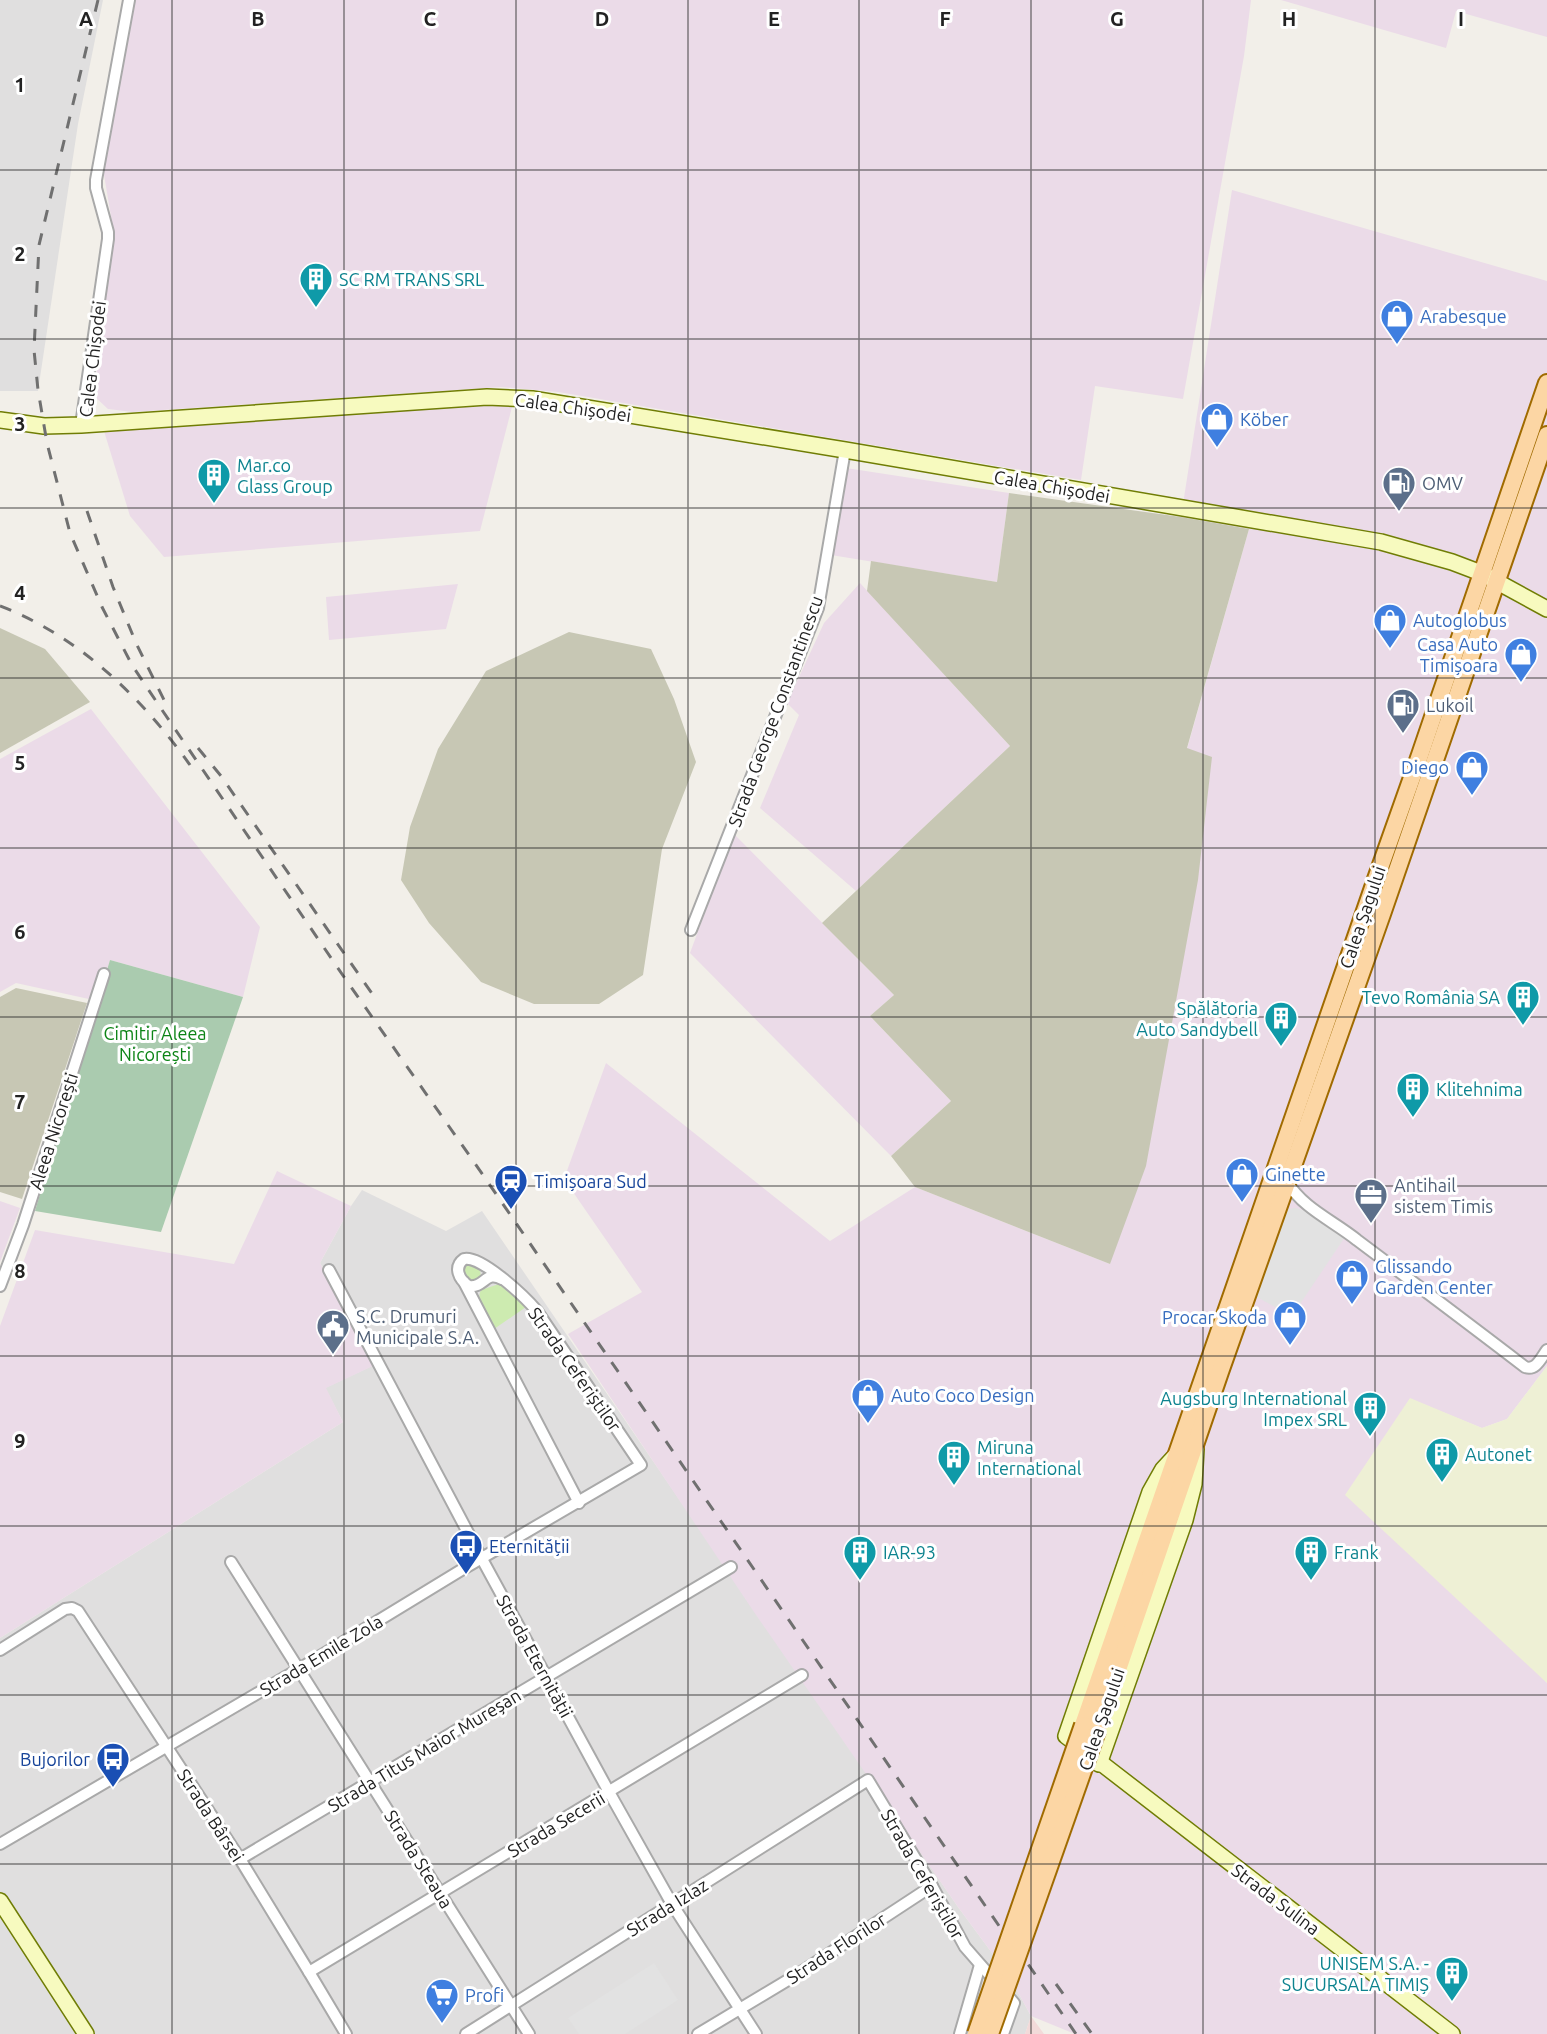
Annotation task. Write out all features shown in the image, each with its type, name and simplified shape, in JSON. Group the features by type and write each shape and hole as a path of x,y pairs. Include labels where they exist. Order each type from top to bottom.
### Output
{"main road":[{"name":"Calea Șagului","path":"990,2034 1179,1452 1547,383"},
{"name":"Calea Chișodei","path":"81,425 475,398 509,397 552,402 1381,542 1452,562 1481,573 1547,609"},
{"path":"0,420 44,426 81,425"},
{"name":"Calea Șagului","path":"976,2034 1196,1444 1383,914 1547,435"},
{"name":"Calea Șagului","path":"1099,1764 1185,1520 1194,1484 1196,1444"},
{"name":"Calea Șagului","path":"1066,1736 1150,1492 1163,1469 1179,1452"},
{"name":"Strada Sulina","path":"1066,1736 1099,1764 1452,2034"},
{"path":"0,1901 86,2034"}],"street":[{"name":"Calea Chișodei","path":"81,425 108,239 96,180 129,0"},
{"name":"Strada George Constantinescu","path":"691,930 818,608 844,450"},
{"name":"Aleea Nicorești","path":"0,1286 23,1225 104,974"},
{"path":"1287,1182 1307,1206 1340,1227 1525,1367 1534,1368 1547,1350"},
{"path":"1278,1207 1307,1206"},
{"path":"482,1283 486,1272 482,1264 470,1258 462,1259 458,1268 463,1281 579,1503"},
{"name":"Strada Ceferiștilor","path":"482,1264 537,1311 641,1466"},
{"name":"Strada Eternității","path":"329,1269 482,1559 609,1792 672,1904 756,2034"},
{"path":"473,1298 473,1292 492,1276 502,1279"},
{"path":"463,1281 471,1286 482,1283"},
{"name":"Strada Emile Zola","path":"0,1844 299,1669 462,1569 641,1466"},
{"name":"Strada Steaua","path":"231,1562 530,2034"},
{"name":"Strada Titus Maior Mureșan","path":"240,1859 731,1567"},
{"name":"Strada Bârsei","path":"0,1650 65,1609 76,1609 240,1859 346,2034"},
{"name":"Strada Secerii","path":"309,1972 802,1675"},
{"name":"Strada Ceferiștilor","path":"868,1780 932,1886 965,1947 980,1965"},
{"name":"Strada Izlaz","path":"466,2034 868,1780"},
{"name":"Strada Florilor","path":"698,2034 798,1974 932,1886"},
{"path":"960,2034 980,1965"},
{"path":"980,1965 1014,2003 1003,2034"}],"shaded area":[{"path":"0,0 103,0 78,124 38,391 0,391"},
{"path":"134,0 1251,0 1244,56 1183,399 1095,386 1081,480 558,392 501,387 133,412 108,409 94,396 112,222 103,169"},
{"path":"1281,0 1547,0 1547,37 1456,11 1446,48"},
{"path":"1232,190 1547,281 1547,1366 1507,1419 1482,1428 1410,1399 1541,1676 1547,1683 1547,2034 1075,2034 1031,2016 1009,1976 958,1907 754,1612 568,1334 642,1292 564,1179 606,1063 830,1241 915,1187 1110,1264 1187,749 1249,529 1181,517"},
{"path":"513,403 480,531 164,557 130,516 104,431"},
{"path":"846,468 1009,493 997,582 831,555"},
{"path":"1009,493 1249,529 1187,748 1212,757 1198,880 1146,1166 1110,1264 915,1187 891,1156 951,1101 870,1016 894,995 822,923 1010,746 867,591 871,561 997,582"},
{"path":"860,583 1010,746 856,891 760,808 799,715 787,703 824,623"},
{"path":"458,584 446,629 329,640 326,597"},
{"path":"0,628 45,649 90,702 0,753"},
{"path":"569,632 651,649 674,699 696,762 662,849 643,975 599,1004 534,1004 481,982 429,923 401,880 410,827 438,749 486,671"},
{"path":"91,709 260,927 243,997 110,960 98,1001 16,983 0,992 0,759"},
{"path":"734,834 894,995 870,1016 951,1101 891,1156 690,953"},
{"path":"16,988 87,1003 22,1199 0,1192 0,997"},
{"path":"277,1171 351,1206 320,1263 375,1365 326,1388 343,1422 0,1638 0,1326 35,1230 234,1264"},
{"path":"362,1190 446,1231 482,1211 958,1907 1009,1976 1031,2016 1025,2034 0,2034 0,1638 343,1422 325,1388 374,1365 320,1263"},
{"path":"0,1201 20,1208 0,1262"},
{"path":"1295,1208 1308,1211 1345,1237 1292,1316 1251,1294 1283,1210"},
{"path":"1547,1366 1547,1683 1345,1495 1410,1398 1482,1428 1507,1419"},
{"path":"654,1963 678,2000 625,2034 579,2034 568,2018"},
{"path":"1031,2016 1044,2034 1025,2034"}],"green space":[{"name":"Cimitir Aleea Nicorești","path":"110,960 243,997 161,1232 35,1211"},
{"path":"469,1263 480,1270 481,1278 478,1281 472,1282 464,1273 462,1266"},
{"path":"499,1284 526,1307 494,1329 483,1310 480,1295 481,1290"}],"railway":[{"path":"98,0 39,245 34,350 47,443 70,533 102,607 132,665 160,707 1017,1952"},
{"path":"87,511 113,587 136,643 166,704"},
{"path":"0,606 56,634 107,672 151,716 190,765"},
{"path":"198,748 221,776 373,995"},
{"path":"1012,1947 1028,1964 1076,2034"},
{"path":"1056,1984 1092,2034"}],"place":[{"name":"SC RM TRANS SRL","path":"316,308"},
{"name":"Arabesque","path":"1397,345"},
{"name":"Köber","path":"1217,448"},
{"name":"Mar.co Glass Group","path":"214,504"},
{"name":"OMV","path":"1399,512"},
{"name":"Autoglobus","path":"1390,649"},
{"name":"Casa Auto Timișoara","path":"1521,683"},
{"name":"Lukoil","path":"1403,734"},
{"name":"Diego","path":"1472,796"},
{"name":"Tevo România SA","path":"1523,1026"},
{"name":"Spălătoria Auto Sandybell","path":"1281,1047"},
{"name":"Klitehnima","path":"1413,1118"},
{"name":"Ginette","path":"1242,1203"},
{"name":"Timișoara Sud","path":"511,1210"},
{"name":"Antihail sistem Timis","path":"1371,1224"},
{"name":"Glissando Garden Center","path":"1352,1305"},
{"name":"Procar Skoda","path":"1290,1346"},
{"name":"S.C. Drumuri Municipale S.A.","path":"333,1355"},
{"name":"Auto Coco Design","path":"868,1424"},
{"name":"Augsburg International Impex SRL","path":"1370,1437"},
{"name":"Autonet","path":"1442,1483"},
{"name":"Miruna International","path":"954,1486"},
{"name":"Eternității","path":"466,1575"},
{"name":"IAR-93","path":"860,1581"},
{"name":"Frank","path":"1311,1581"},
{"name":"Bujorilor","path":"113,1788"},
{"name":"UNISEM S.A. - SUCURSALA TIMIȘ","path":"1452,2002"},
{"name":"Profi","path":"442,2024"}]}
